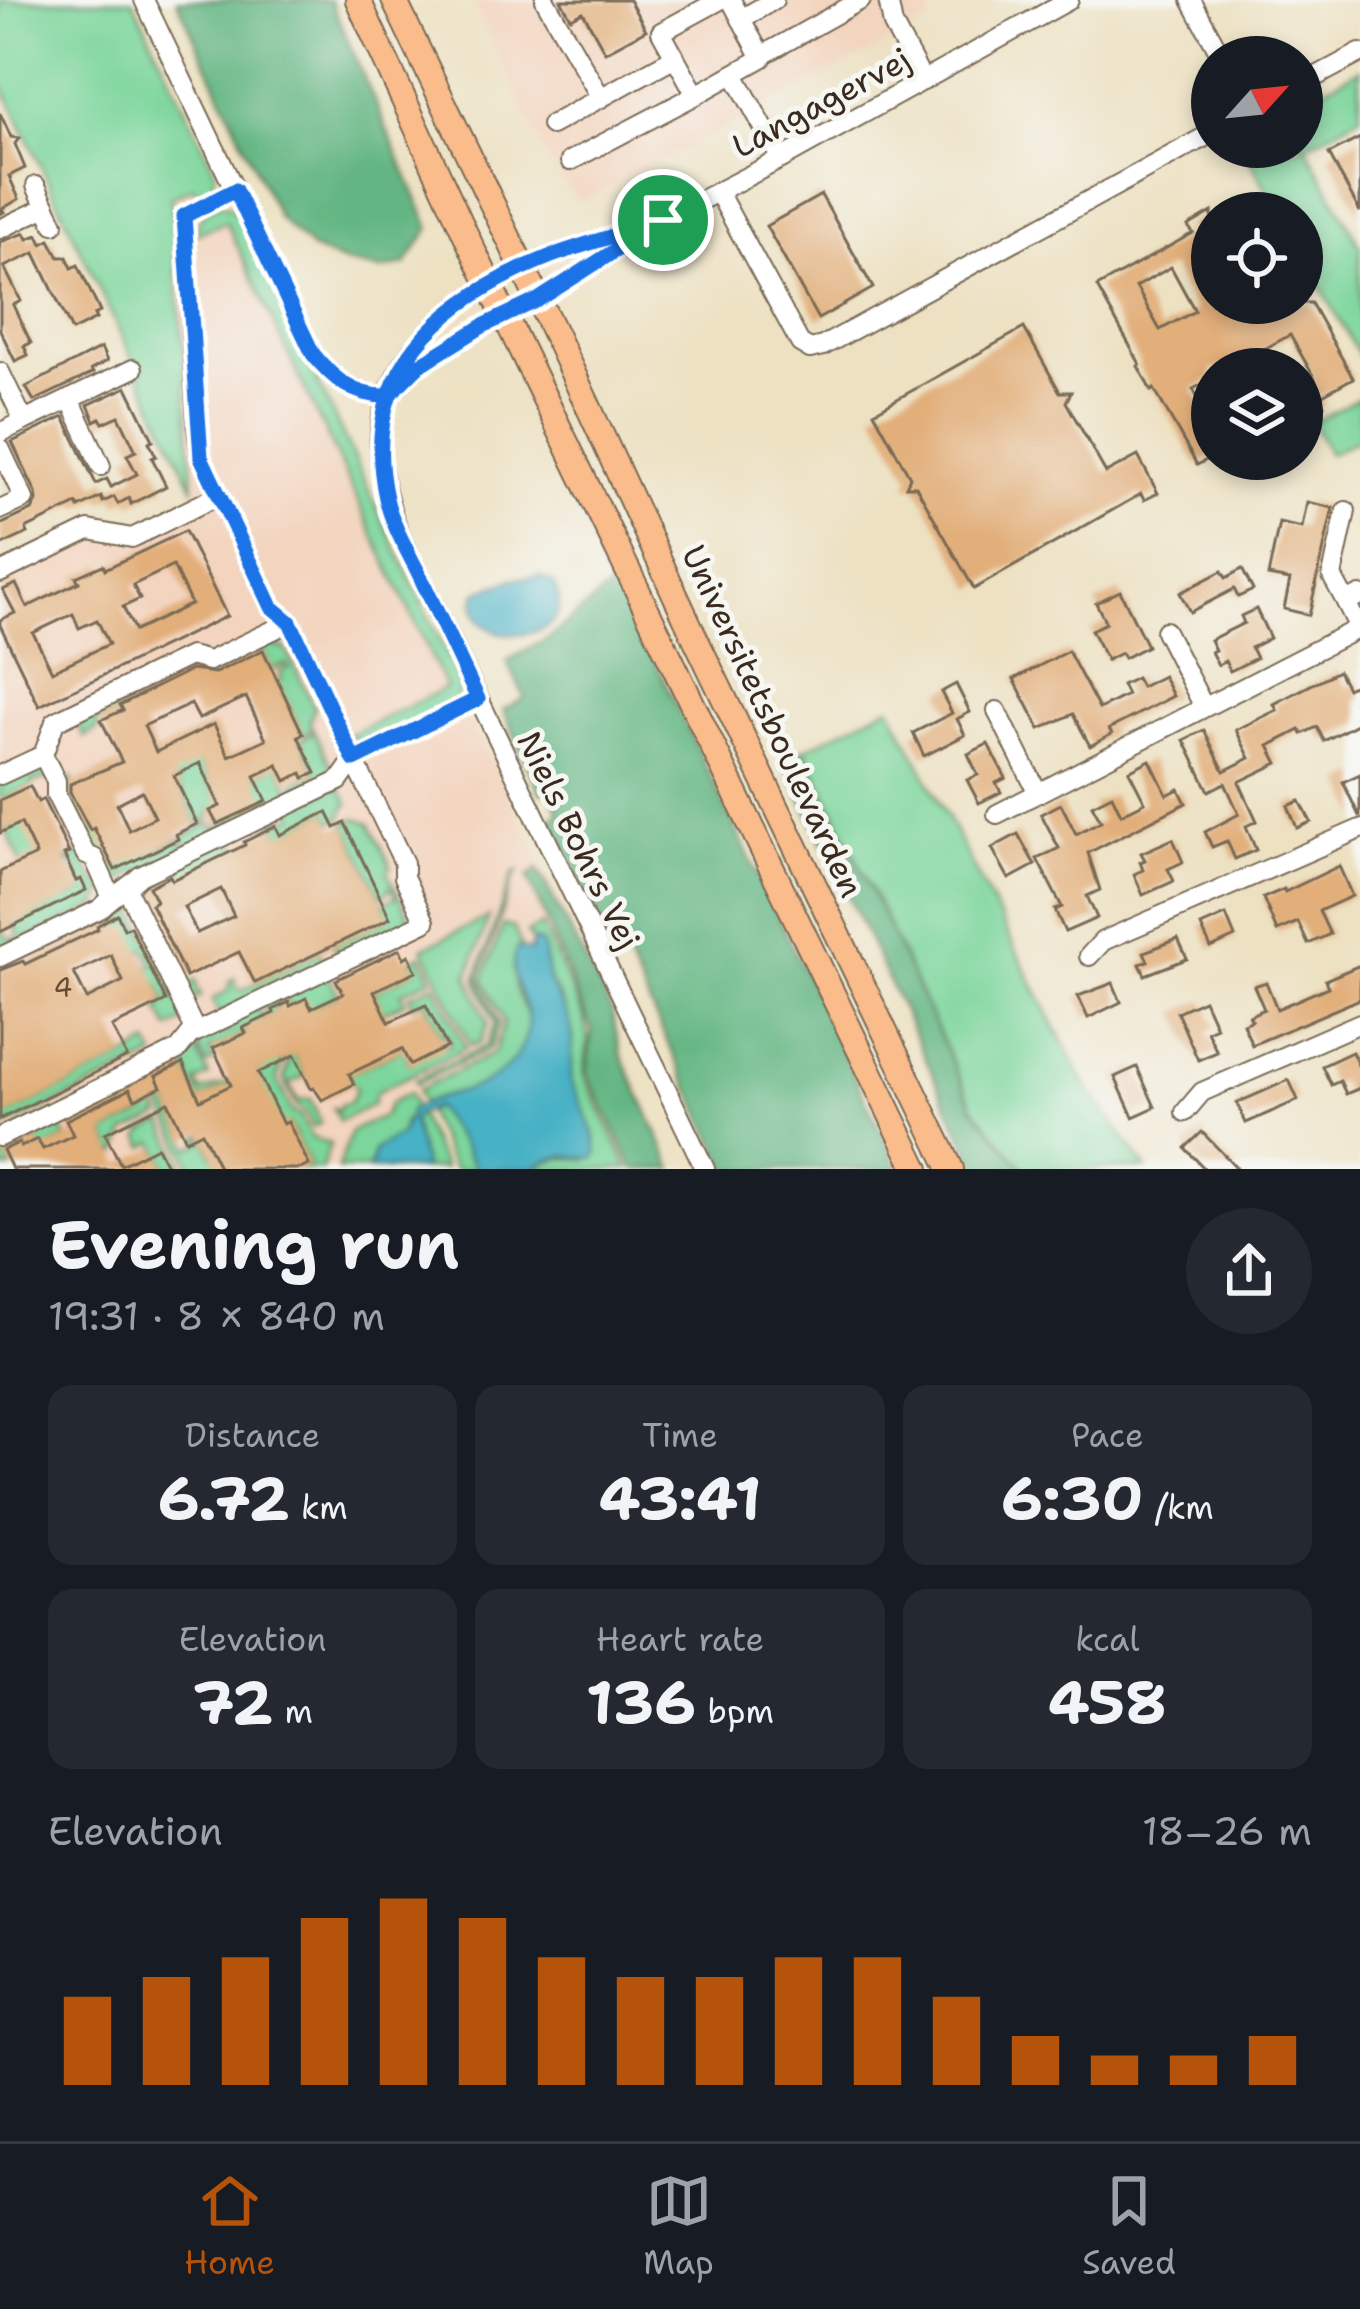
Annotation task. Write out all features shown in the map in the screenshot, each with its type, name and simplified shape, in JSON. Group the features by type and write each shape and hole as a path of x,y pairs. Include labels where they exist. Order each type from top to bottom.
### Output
{"main road":[{"path":"358,0 522,307"},
{"path":"394,0 506,278 522,307"},
{"name":"Universitetsboulevarden","path":"522,307 917,1169"},
{"name":"Universitetsboulevarden","path":"522,307 696,640 951,1169"}],"street":[{"path":"144,0 313,354 332,377 360,392 388,396 417,367 522,307"},
{"path":"545,0 601,98"},
{"path":"696,95 662,32 720,0"},
{"path":"730,0 761,56"},
{"path":"741,19 774,0"},
{"path":"571,161 861,0"},
{"path":"888,0 893,25 923,81"},
{"name":"Langagervej","path":"522,307 663,220 1069,0"},
{"path":"1191,0 1211,36"},
{"path":"1323,73 1360,53"},
{"path":"551,125 675,57"},
{"path":"734,74 781,159"},
{"path":"718,192 800,343 811,349 1191,144"},
{"path":"0,229 50,215 36,186"},
{"path":"0,1137 178,1051 190,1035 425,922 404,877 404,863 290,622 272,607 201,457 184,216 235,190"},
{"name":"Langagervej","path":"506,278 549,257 663,220"},
{"name":"Niels Bohrs Vej","path":"506,278 451,310 408,353 388,396 380,434 386,498 705,1169"},
{"path":"0,433 134,369"},
{"path":"0,371 6,399 24,421"},
{"path":"70,399 100,466"},
{"path":"0,448 24,499 0,510"},
{"path":"0,573 89,530 132,538 219,495"},
{"path":"998,814 1359,628 1353,598 1333,576 1346,511"},
{"path":"0,775 43,755 55,722 190,656 209,661 290,622"},
{"path":"1165,631 1204,707"},
{"path":"0,957 100,909 140,876 339,781 354,760 478,699"},
{"path":"997,711 1038,793"},
{"path":"43,755 56,781 56,795 86,855 94,858 119,893 196,1032"},
{"path":"1089,956 1103,941 1358,836"},
{"path":"1185,1112 1202,1093 1360,1022"}],"shaded area":[{"path":"472,0 935,0 928,23 579,202 548,161"},
{"path":"195,187 199,195 213,189 228,216 597,979 515,1017 502,1058 399,1107 348,1169 0,1169 0,564 86,523 130,531 185,504 194,489 171,196"}],"green space":[{"path":"0,0 133,0 215,170 213,189 199,195 194,187 171,197 194,489 0,80"},
{"path":"177,0 330,0 430,228 405,265 380,270 345,263 311,249 278,217"},
{"path":"1360,69 1360,116 1323,137 1323,89"},
{"path":"1255,168 1318,168 1360,246 1360,358 1323,290 1323,192 1268,192"},
{"path":"220,204 238,213 459,681 460,693 454,702 368,744 349,735 446,688 226,222 196,234 203,215"},
{"path":"1360,397 1360,438 1329,454 1323,443 1323,417"},
{"path":"617,582 899,1169 728,1169 624,951 609,940 551,818 560,813 549,790 540,793 503,710 525,698 507,661 549,638"},
{"path":"269,635 274,645 286,649 314,707 310,723 336,776 299,794 294,783 316,773 300,740 313,733 303,734 277,681 288,668 286,664 272,670 262,649 254,653 251,647"},
{"path":"189,660 216,667 215,672 241,660 243,665 202,685 193,669 121,704 123,710 97,722 97,730 84,737 74,717"},
{"path":"890,706 1086,1086 1147,1169 1024,1169 973,1107 805,749"},
{"path":"805,749 973,1107 1024,1169 978,1169 783,759"},
{"path":"195,752 215,794 273,767 276,760 294,797 237,824 233,818 235,825 218,833 215,825 223,825 215,809 211,810 207,818 215,835 187,848 182,837 207,824 204,820 197,824 177,782 168,779"},
{"path":"41,759 50,777 0,800 0,778"},
{"path":"71,777 89,829 105,822 153,855 178,839 184,850 110,885 64,804 73,798 67,786 61,789"},
{"path":"339,785 349,804 342,817 332,822 327,812 275,838 278,830 272,819 276,815 281,822 294,816 291,808"},
{"path":"356,818 370,823 410,918 406,926 339,959 333,946 389,918 383,903 396,897 390,886 381,897 345,823"},
{"path":"27,820 56,863 67,858 70,863 36,894 6,831"},
{"path":"232,837 240,853 178,878 171,866"},
{"path":"80,853 105,889 97,906 22,942 13,924 3,930 18,944 0,952 0,912 23,920 85,890 71,858"},
{"path":"166,868 170,875 149,885 160,899 151,904 166,944 176,956 184,952 179,962 188,982 197,981 201,996 186,1003 139,893 143,879"},
{"path":"538,869 611,1010 621,1054 674,1169 634,1169 587,1073 592,1031 528,877"},
{"path":"520,870 479,978 499,1023 490,1048 416,1084 415,1080 487,1045 495,1023 476,979 513,874"},
{"path":"129,899 187,1020 169,1029 159,1009 166,1000 158,984 150,988 153,964 145,949 122,930 116,914 96,924 92,916"},
{"path":"489,917 468,976 488,1023 481,1041 471,1046 423,948"},
{"path":"503,925 514,928 522,949 517,949 514,983 528,1018 525,1042 517,1057 490,1080 422,1103 418,1090 494,1053 504,1022 483,979"},
{"path":"542,925 584,1018 588,1039 584,1075 629,1169 531,1169 557,1159 586,1159 571,1080 573,1037 549,981 542,947 527,933"},
{"path":"320,952 333,962 219,1014 212,1000 229,990 229,981 235,978 242,990"},
{"path":"421,955 432,978 401,993 405,1002 384,1012 374,991 415,971 411,960"},
{"path":"327,972 338,995 317,1005 322,1016 293,1010 287,1000 273,1007 282,1029 275,1033 262,1003"},
{"path":"435,984 466,1048 376,1092 372,1105 339,1121 333,1108 349,1104 356,1090 346,1069 355,1071 407,1047 410,1064 451,1044 424,1000 413,1005 409,996"},
{"path":"256,1005 283,1062 277,1078 292,1112 300,1114 311,1137 330,1144 322,1169 300,1169 309,1164 289,1123 277,1127 255,1067 260,1065 244,1028 246,1033 209,1050 214,1061 207,1065 196,1042 212,1035 209,1027 217,1024 221,1033 234,1028 230,1017"},
{"path":"284,1034 305,1076 289,1084 298,1101 310,1099 321,1123 313,1127 284,1079 289,1061 277,1037"},
{"path":"149,1044 156,1056 0,1130 0,1119"},
{"path":"193,1044 209,1076 197,1082 201,1092 230,1083 241,1106 220,1090 200,1100 180,1059"},
{"path":"163,1062 167,1071 156,1077 190,1148 201,1143 203,1135 214,1157 223,1154 226,1158 207,1169 193,1169 145,1070"},
{"path":"409,1093 415,1107 401,1134 375,1149 369,1169 338,1169 351,1131 384,1116 390,1103"},
{"path":"151,1097 161,1116 126,1133 115,1154 105,1133 147,1113"},
{"path":"436,1107 475,1169 453,1169 426,1111"},
{"path":"54,1114 66,1138 48,1147 48,1160 37,1139 24,1152 18,1142 3,1149 12,1169 0,1169 0,1140"},
{"path":"418,1114 444,1169 424,1169 412,1120"},
{"path":"163,1122 185,1169 168,1169 155,1142 145,1147 142,1133"}],"water":[{"path":"540,576 554,583 557,594 559,609 551,623 523,634 507,634 481,621 475,609 477,592"},
{"path":"532,941 543,947 549,981 569,1019 571,1080 598,1154 595,1158 564,1156 531,1169 475,1169 435,1107 412,1120 424,1169 369,1169 375,1149 401,1134 411,1109 480,1085 517,1055 528,1022 513,973 514,957 517,948 531,951"}],"building":[{"path":"561,0 629,0 646,30 605,52 583,12 571,18"},
{"path":"0,113 11,137 19,138 15,144 25,168 9,176 19,199 0,214"},
{"path":"1360,138 1360,212 1329,154"},
{"path":"821,195 873,288 818,319 766,226"},
{"path":"25,233 28,239 38,235 42,244 50,240 59,257 67,257 72,268 78,265 100,312 72,331 35,253 4,267 21,301 13,305 31,343 24,346 28,355 15,361 0,330 0,242"},
{"path":"1191,234 1191,304 1171,267 1136,287 1160,330 1191,313 1191,324 1323,324 1353,378 1323,395 1323,348 1297,348 1290,335 1266,348 1191,348 1191,454 1154,389 1151,391 1097,287"},
{"path":"1024,328 1060,392 1071,392 1066,402 1106,473 1138,456 1158,493 1144,500 1141,494 974,589 916,486 906,486 910,477 874,412"},
{"path":"101,348 107,361 93,373 34,401 26,387"},
{"path":"127,387 153,440 149,442 156,456 152,458 166,486 131,504 129,498 118,504 114,497 103,502 101,497 79,508 77,504 0,546 0,525 32,510 37,501 12,442 64,417 96,484 107,479 111,487 137,474 127,455 136,451 119,416 95,421 88,405"},
{"path":"1307,502 1333,508 1309,615 1284,609 1290,580 1268,576 1279,523 1302,528"},
{"path":"185,531 227,616 39,706 0,625 0,620 15,613 3,590 16,584 27,607 79,582 76,577 103,565 105,569","holes":["173,566 191,604 135,631 123,607 140,599 133,585","73,614 79,628 97,620 109,644 52,671 33,633"]},
{"path":"1242,569 1253,590 1238,597 1234,589 1190,612 1180,593 1222,571 1226,578"},
{"path":"1120,591 1147,646 1124,658 1121,653 1107,660 1091,630 1106,623 1096,603"},
{"path":"1256,609 1270,638 1251,648 1256,658 1230,671 1225,661 1218,665 1210,640 1244,623 1241,616"},
{"path":"263,650 316,773 304,778 302,773 286,781 278,765 255,776 267,801 217,824 210,811 220,806 200,763 174,776 197,824 176,834 178,839 115,870 70,792 70,784 122,762 101,720 123,710 120,705 191,670 215,673","holes":["246,697 266,739 229,756 214,724 156,752 144,726 191,704 199,719","142,791 155,817 129,830 117,804"]},
{"path":"1068,651 1099,709 1127,695 1122,685 1136,678 1141,687 1163,676 1173,696 1109,729 1112,734 1090,746 1073,714 1040,729 1014,679"},
{"path":"1338,671 1347,688 1360,681 1360,699 1355,702 1360,722 1324,741 1317,727 1269,746 1278,763 1239,782 1257,821 1246,826 1256,850 1235,859 1227,841 1212,847 1205,832 1239,814 1225,783 1209,791 1184,740 1204,730 1224,771 1250,758 1236,730"},
{"path":"956,684 970,712 957,719 965,735 924,756 913,733 952,713 941,692"},
{"path":"988,744 1006,778 996,783 1001,792 979,803 967,780 978,775 968,754"},
{"path":"1150,760 1167,795 1179,789 1186,803 1088,853 1100,890 1087,896 1097,918 1065,932 1055,910 1062,907 1037,859 1059,848 1041,814 1061,804 1076,834 1101,821 1092,805 1112,795 1121,814 1145,802 1129,771"},
{"path":"1360,774 1360,816 1359,816 1343,782"},
{"path":"30,786 38,802 43,799 69,853 64,855 76,881 81,879 86,890 0,932 0,872 36,855 21,823 0,833 0,800"},
{"path":"1300,801 1311,822 1297,828 1288,806"},
{"path":"327,812 335,828 345,823 390,918 255,983 239,952 186,977 151,904 156,901 149,887 245,845 276,826 280,835","holes":["221,889 234,916 197,933 184,907"]},
{"path":"1018,834 1035,865 1009,879 992,848"},
{"path":"1173,839 1183,862 1168,869 1174,881 1143,895 1134,874 1143,870 1141,853"},
{"path":"1339,866 1352,896 1319,911 1330,934 1308,944 1298,922 1277,931 1263,898"},
{"path":"117,914 124,929 130,926 166,1001 112,1027 127,1057 0,1119 0,970 25,964","holes":["111,955 123,981 87,999 74,973"]},
{"path":"1226,915 1235,937 1211,948 1201,926"},
{"path":"1178,939 1187,959 1145,975 1140,964 1148,961 1144,952"},
{"path":"400,949 404,958 409,955 416,971 374,991 389,1022 426,1005 447,1047 410,1065 402,1049 349,1074 354,1084 322,1100 311,1089 295,1055 258,1073 309,1165 220,1169 202,1132 186,1140 168,1102 105,1133 121,1165 157,1147 168,1169 12,1169 3,1150 37,1139 43,1149 73,1135 66,1120 130,1089 135,1099 161,1087 156,1076 183,1063 200,1100 231,1085 213,1048 246,1033 243,1028 289,1002 290,1006 306,998 311,1008 343,993 336,980"},
{"path":"1360,965 1360,999 1252,1045 1243,1024 1264,1009 1254,986 1266,982 1277,1009 1328,987 1325,980"},
{"path":"1113,983 1121,1002 1088,1018 1078,996"},
{"path":"1204,1000 1216,1027 1207,1031 1217,1052 1198,1060 1177,1012"},
{"path":"1352,1052 1360,1069 1360,1088 1346,1094 1340,1081 1331,1085 1322,1066"},
{"path":"1137,1067 1155,1107 1133,1117 1115,1077"},
{"path":"1289,1080 1298,1100 1246,1123 1237,1103"},
{"path":"1202,1132 1238,1169 1205,1169 1185,1148"}],"route":[{"path":"663,220 538,300 483,326 417,367 388,396 377,397 332,377 313,354 235,190 184,216 201,457 272,607 290,622 354,760 478,699 386,498 380,434 388,396 408,353 451,310 491,286 549,257 663,220"}]}
